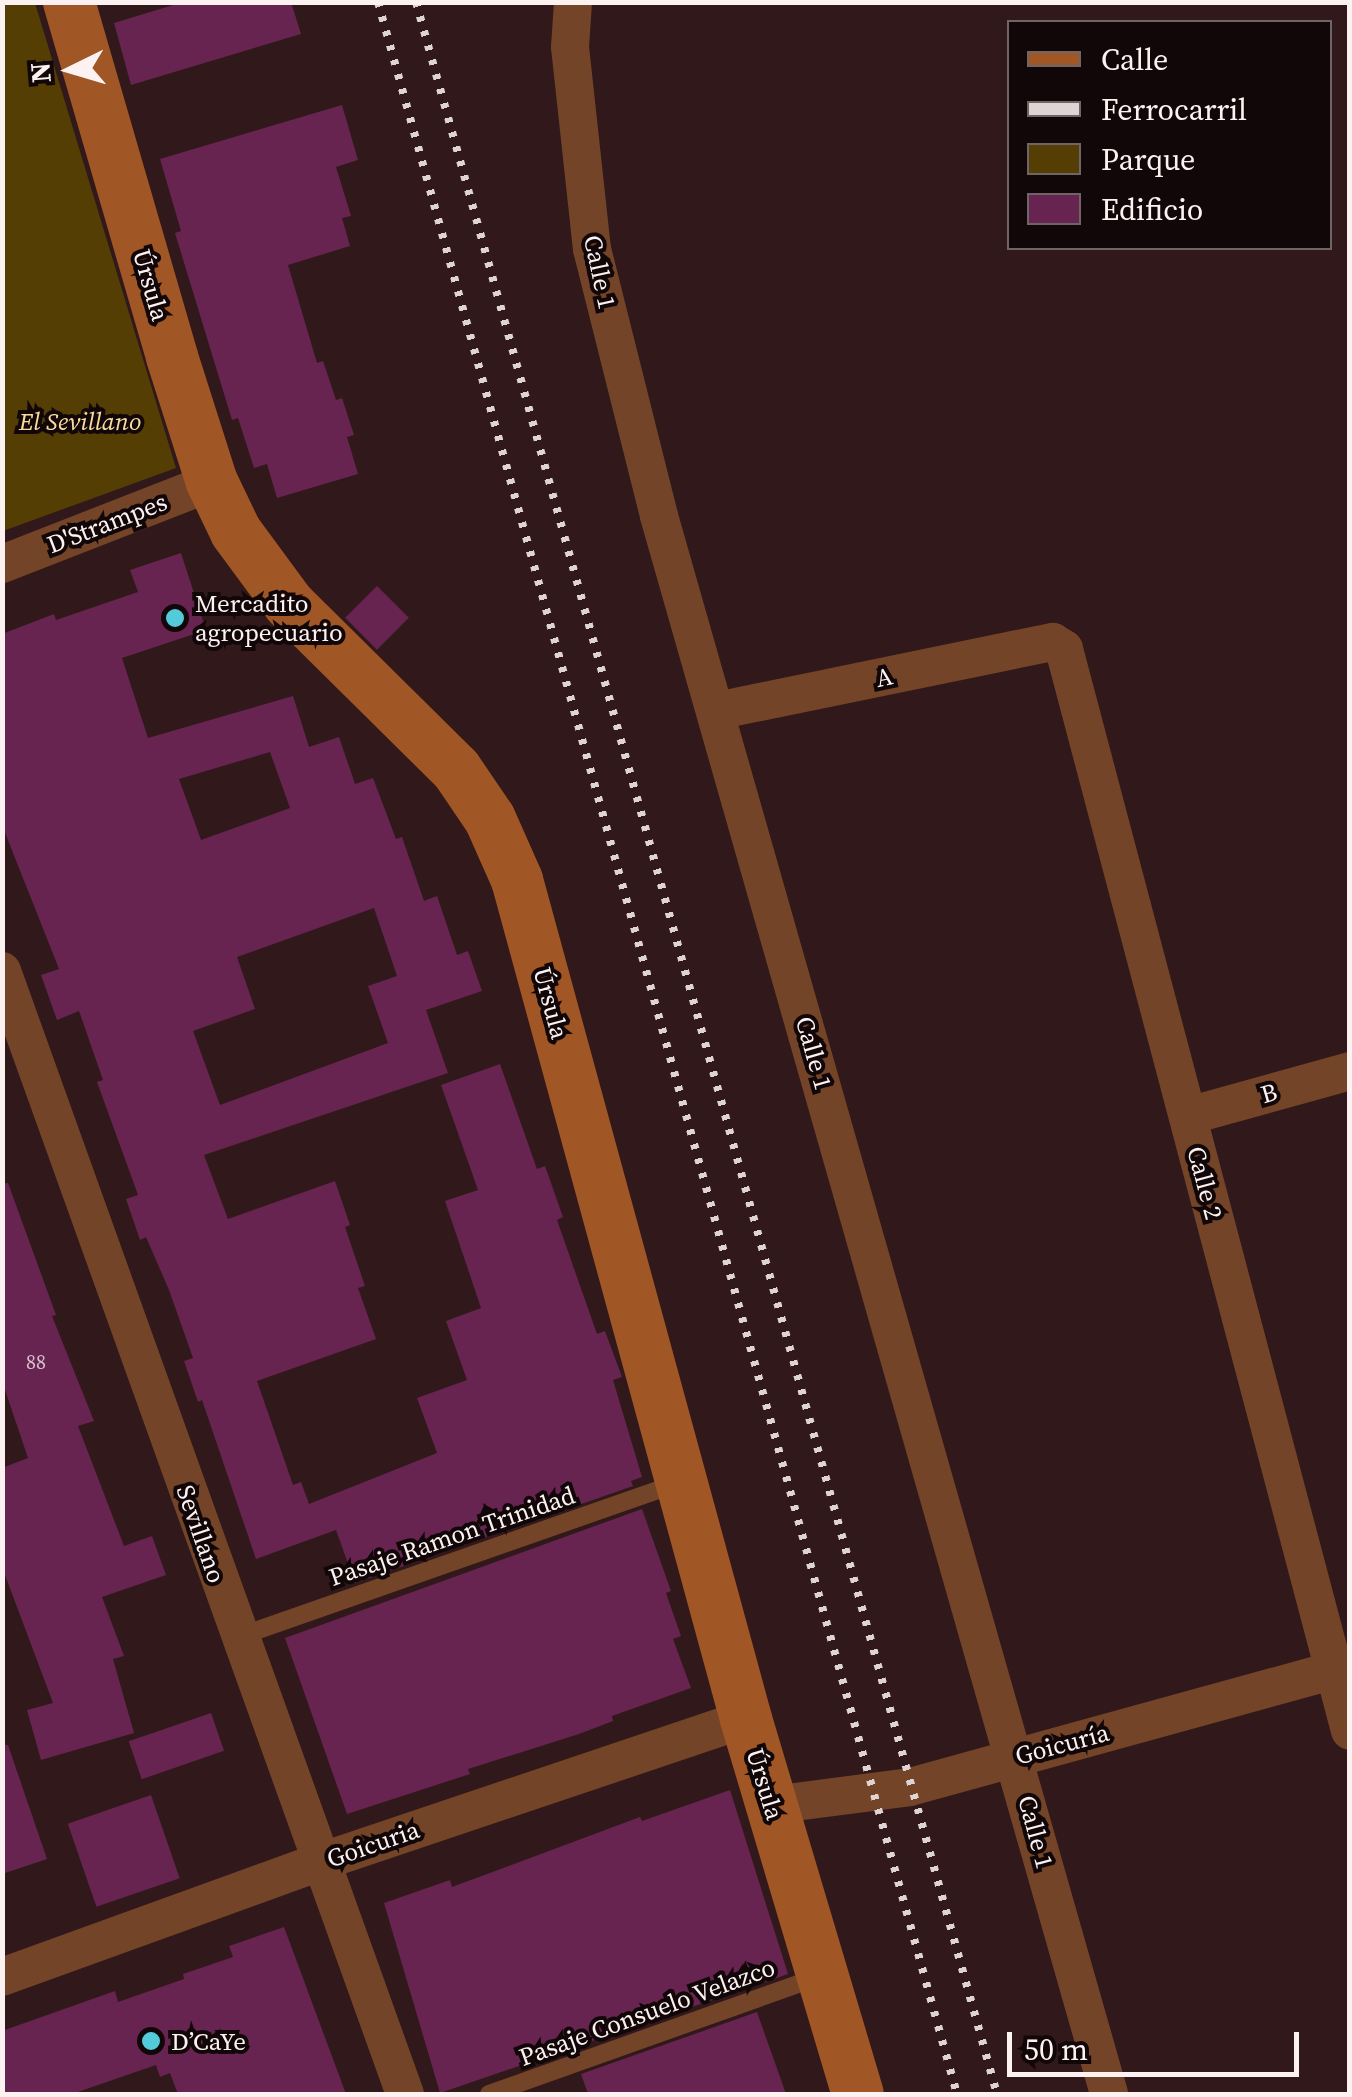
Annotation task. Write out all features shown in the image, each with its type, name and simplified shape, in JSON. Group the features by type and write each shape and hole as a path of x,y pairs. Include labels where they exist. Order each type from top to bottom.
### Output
{"street":[{"name":"Úrsula","path":"69,2 212,482 236,532 290,604 456,770 490,819 517,880 746,1719 858,2094"},
{"name":"Calle 1","path":"573,2 570,47 592,249 659,516 1016,1756 1108,2094"},
{"name":"D'Strampes","path":"2,564 212,482"},
{"name":"A","path":"716,711 1053,642"},
{"name":"Calle 2","path":"1053,642 1064,648 1341,1669 1350,1731"},
{"name":"Sevillano","path":"2,970 238,1638 405,2094"},
{"name":"B","path":"1188,1116 1350,1070"},
{"name":"Goicuría","path":"772,1805 910,1787 1341,1669"},
{"name":"Goicuria","path":"2,1977 320,1862 746,1719"}],"lane":[{"name":"Pasaje Ramon Trinidad","path":"238,1638 682,1482"},
{"name":"Pasaje Consuelo Velazco","path":"489,2094 822,1976"}],"green space":[{"name":"El Sevillano","path":"3,2 35,3 176,468 3,531"}],"building":[{"path":"183,2 291,2 301,34 131,85 114,23"},
{"path":"342,105 358,160 336,167 351,216 342,218 350,246 288,265 317,363 323,361 336,400 342,398 354,435 347,437 358,474 277,498 267,464 254,468 238,418 232,420 175,233 181,231 160,159"},
{"path":"181,553 206,630 122,658 148,738 293,696 309,747 339,737 355,784 373,778 396,839 402,837 424,901 437,896 457,955 468,951 482,991 426,1010 448,1073 204,1155 228,1219 335,1181 350,1225 345,1227 365,1286 358,1288 376,1339 257,1381 293,1485 301,1482 309,1504 437,1453 417,1398 467,1380 446,1321 481,1308 445,1201 478,1190 441,1085 500,1064 537,1169 545,1166 563,1217 557,1220 597,1334 605,1331 622,1377 613,1380 642,1477 631,1481 633,1486 355,1583 336,1530 256,1559 202,1400 198,1402 184,1361 193,1358 169,1290 146,1237 140,1240 126,1199 138,1195 97,1082 103,1080 79,1011 57,1020 41,975 59,969 2,825 2,634 54,614 56,620 138,592 130,570","holes":["270,752 290,808 201,840 179,779","374,908 397,976 368,986 388,1043 220,1105 193,1031 255,1009 237,957"]},
{"path":"377,586 409,618 377,650 345,618"},
{"path":"8,1183 56,1315 52,1316 94,1421 78,1426 124,1546 152,1536 166,1575 102,1597 124,1656 113,1659 134,1733 41,1760 27,1710 53,1703 2,1567 2,1468 28,1458 2,1381 2,1184"},
{"path":"642,1509 671,1591 666,1593 681,1636 673,1639 691,1688 612,1716 613,1721 579,1734 468,1769 470,1774 347,1814 285,1638"},
{"path":"211,1713 224,1751 142,1779 129,1741"},
{"path":"2,1745 8,1745 47,1859 2,1874"},
{"path":"730,1790 788,1974 440,2093 384,1903 450,1880 452,1887 640,1817 642,1821"},
{"path":"151,1795 180,1878 96,1907 68,1824"},
{"path":"284,1927 346,2094 178,2094 170,2073 160,2077 156,2065 72,2094 2,2094 2,2031 115,1991 118,2002 184,1979 183,1974 233,1957 229,1946"},
{"path":"757,2012 786,2094 588,2094 581,2074"}],"railway":[{"path":"378,2 957,2094"},
{"path":"416,2 997,2094"}],"place":[{"name":"Mercadito agropecuario","path":"175,618"},
{"name":"D’CaYe","path":"151,2041"}]}
